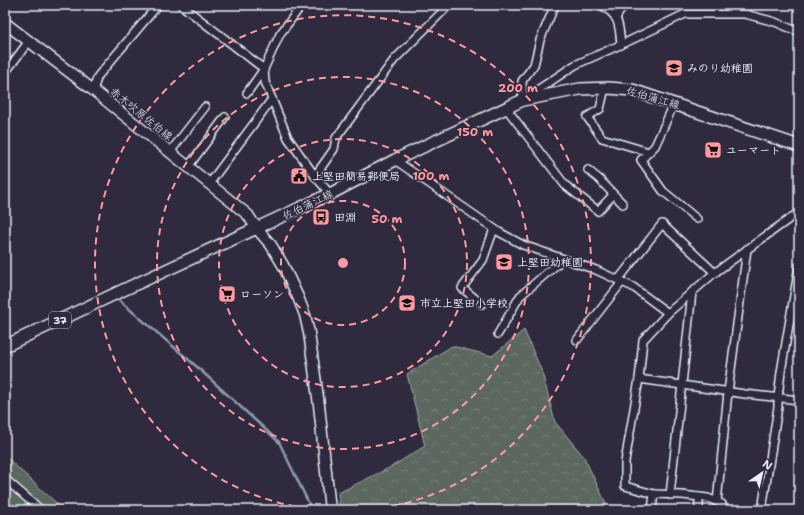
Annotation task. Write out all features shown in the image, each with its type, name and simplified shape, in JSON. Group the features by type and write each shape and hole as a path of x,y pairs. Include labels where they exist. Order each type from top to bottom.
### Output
{"main road":[{"name":"赤木吹原佐伯線","path":"5,23 93,90 248,215 257,229 271,245 283,265 298,297 309,333 319,405 330,510"},
{"name":"佐伯蒲江線","path":"5,346 116,293 257,229 330,194 395,160 523,100 580,89 605,88 632,90 799,146"}],"street":[{"path":"93,90 98,76 158,5"},
{"path":"181,5 264,69 265,82 288,138 330,194"},
{"path":"247,93 264,69 280,34 302,5"},
{"path":"315,176 334,149 336,138 394,60 449,5"},
{"path":"523,100 522,81 534,65 540,40 555,5"},
{"path":"602,5 612,12 616,18 619,25 621,45"},
{"path":"616,18 622,8 621,5"},
{"path":"523,100 575,65 621,45 685,14 745,14 775,22 799,32"},
{"path":"5,73 29,41"},
{"path":"605,88 600,109 587,117 602,138 649,152"},
{"path":"209,184 272,99"},
{"path":"674,104 655,146 641,160 663,192 697,219"},
{"path":"170,152 205,107"},
{"path":"506,108 565,185 598,211 613,195"},
{"path":"188,167 225,117"},
{"path":"395,160 494,229 523,245 596,270 633,287 668,313"},
{"path":"588,170 599,179 623,204"},
{"path":"722,510 722,504 708,498 654,494 624,486 643,340 668,313 715,273 799,212"},
{"path":"577,340 662,224 715,273"},
{"path":"482,304 462,288 483,260 494,229"},
{"path":"717,502 728,392 748,249"},
{"path":"498,334 520,296 563,259"},
{"path":"762,510 799,266"},
{"path":"670,494 692,292"},
{"path":"639,379 728,392 799,400"},
{"path":"5,479 42,510"},
{"path":"652,510 654,494"},
{"path":"698,510 699,497"}],"green space":[{"path":"524,330 542,372 555,422 584,457 609,510 340,510 338,493 391,467 425,446 407,374 452,346 492,356"},
{"path":"5,456 65,510 8,510 5,508"}],"waterway":[{"path":"120,301 196,366 279,442 312,510"}],"place":[{"name":"みのり幼稚園","path":"674,68"},
{"name":"ユーマート","path":"713,150"},
{"name":"上堅田簡易郵便局","path":"299,176"},
{"name":"田淵","path":"321,217"},
{"name":"上堅田幼稚園","path":"504,262"},
{"name":"ローソン","path":"227,294"},
{"name":"市立上堅田小学校","path":"407,303"}]}
